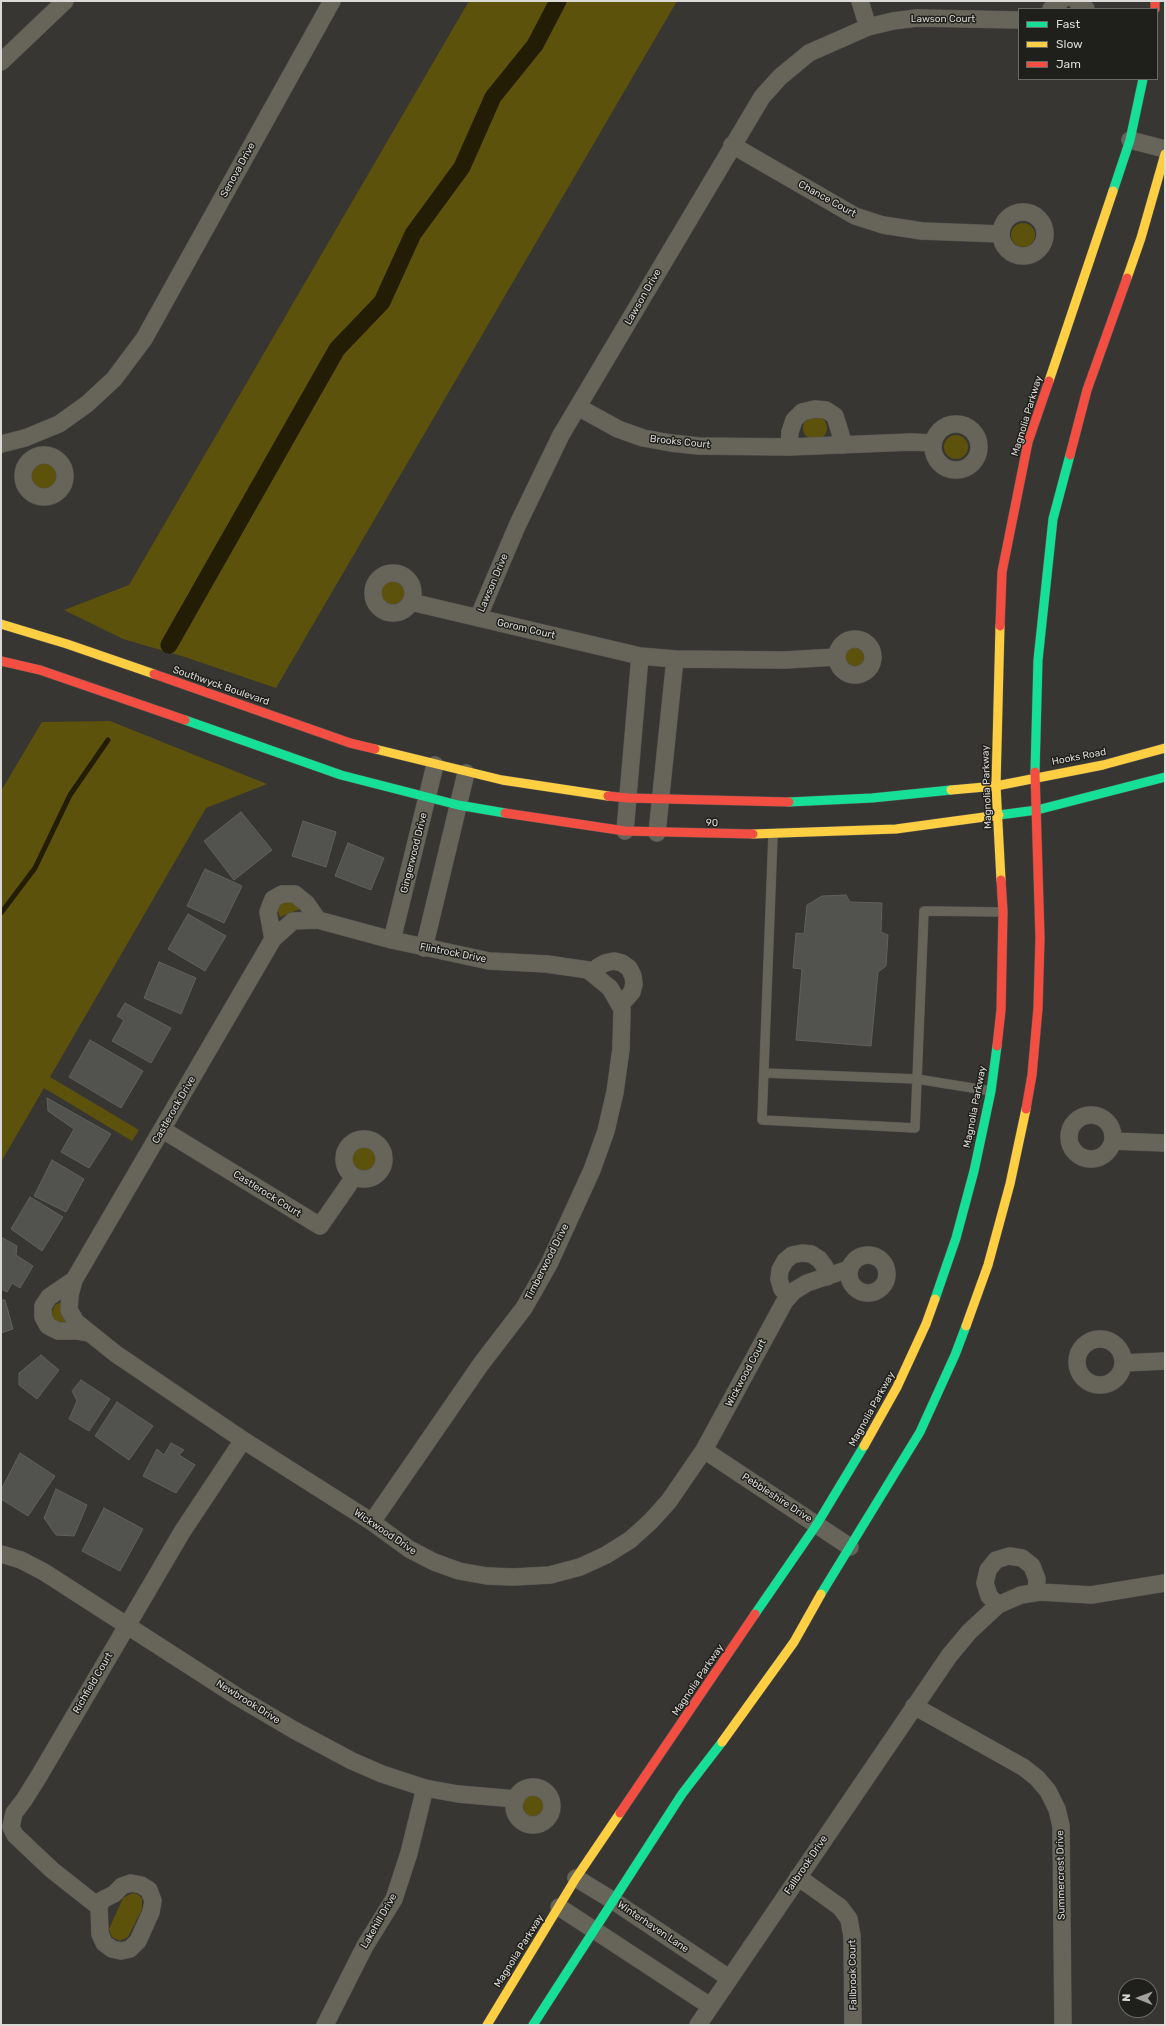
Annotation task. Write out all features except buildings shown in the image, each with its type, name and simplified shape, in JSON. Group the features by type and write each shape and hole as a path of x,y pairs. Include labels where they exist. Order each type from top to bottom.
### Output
{"main road":[{"name":"Magnolia Parkway","path":"486,2025 576,1878 817,1524 864,1446 897,1387 926,1324 956,1238 974,1171 991,1091 1001,1010 1003,912 999,816 996,786 997,686 1002,572 1028,442 1130,140 1143,80"},
{"path":"533,2025 612,1900 682,1794 752,1704 794,1642 920,1432 955,1355 988,1265 1010,1184 1032,1076 1038,1008 1040,938 1035,777 1038,660 1053,519 1087,390 1141,238 1165,154"},
{"name":"Southwyck Boulevard","path":"1,624 82,649 350,746 435,766"},
{"path":"1,661 40,670 342,771 427,797"},
{"name":"Hooks Road","path":"996,786 1103,764 1165,748"},
{"path":"435,766 573,792 661,800 811,802 996,786"},
{"path":"999,816 1037,810 1165,778"},
{"name":"90","path":"427,797 458,805 526,817 625,831 657,833 773,836 896,830 999,816"}],"street":[{"path":"1,62 65,1"},
{"name":"Senova Drive","path":"25,438 59,424 87,404 114,379 144,339 332,1"},
{"path":"860,1 868,27"},
{"path":"1052,8 1061,1"},
{"path":"1076,1 1085,8"},
{"name":"Lawson Court","path":"868,27 893,21 917,18 1018,20"},
{"name":"Lawson Drive","path":"478,618 520,519 561,435 732,145 762,97 780,77 809,52 868,27"},
{"path":"1130,140 1165,149"},
{"name":"Chance Court","path":"732,145 830,203 862,218 883,225 922,232 1001,234"},
{"name":"Brooks Court","path":"578,407 618,429 650,439 699,446 789,447 933,443"},
{"path":"789,447 790,432 794,420 802,412 815,409 826,410 835,416 844,445"},
{"path":"1,444 25,438 36,456"},
{"name":"Gorom Court","path":"411,602 640,656 674,659 785,660 836,657"},
{"path":"625,831 640,656"},
{"path":"657,833 674,659"},
{"name":"Gingerwood Drive","path":"392,940 435,766"},
{"path":"424,948 466,773"},
{"path":"273,939 268,912 273,899 282,894 295,894 307,904 318,920"},
{"name":"Flintrock Drive","path":"293,921 318,920 424,948 489,961 547,964 588,970 610,988"},
{"name":"Castlerock Drive","path":"69,1310 70,1295 74,1280 163,1130 273,939 293,921"},
{"path":"593,974 598,967 605,963 614,961 622,963 629,968 633,976 634,984 632,992 626,999 619,1003"},
{"name":"Timberwood Drive","path":"372,1522 481,1364 524,1308 548,1264 592,1170 606,1131 615,1092 621,1049 622,1009 610,988"},
{"name":"Castlerock Court","path":"163,1130 320,1226 354,1177"},
{"path":"1113,1141 1165,1143"},
{"path":"789,1296 782,1289 779,1280 780,1270 784,1261 792,1255 802,1253 811,1254 820,1259 825,1267 827,1277"},
{"name":"Wickwood Court","path":"704,1450 789,1296 807,1283 849,1269"},
{"name":"Castlerock Drive","path":"74,1280 49,1297 43,1306 43,1318 48,1326 58,1332 77,1331 88,1333"},
{"name":"Wickwood Drive","path":"69,1310 76,1322 88,1333 243,1440 372,1522 409,1549 434,1562 459,1571 487,1576 550,1575 580,1567 606,1555 630,1540 652,1521 669,1501 704,1450"},
{"path":"1123,1363 1165,1361"},
{"name":"Richfield Court","path":"99,1907 52,1870 15,1835 11,1828 14,1813 35,1782 182,1532 243,1440"},
{"name":"Pebbleshire Drive","path":"704,1450 850,1547"},
{"name":"Newbrook Drive","path":"1,1554 21,1560 44,1572 126,1626 294,1730 370,1769 425,1788 465,1795 516,1799"},
{"path":"1036,1592 1037,1579 1032,1566 1022,1558 1009,1556 996,1560 988,1570 985,1583 988,1596 998,1605 1021,1595 1036,1592 1091,1596 1165,1582"},
{"name":"Fallbrook Drive","path":"698,2025 948,1656 969,1632 998,1605"},
{"name":"Summercrest Drive","path":"914,1706 1023,1767 1037,1778 1048,1791 1057,1809 1061,1826 1063,2025"},
{"name":"Lakehill Drive","path":"325,2025 365,1946 394,1899 410,1853 425,1788"},
{"name":"Fallbrook Court","path":"798,1877 840,1907 849,1920 852,1936 853,2025"},
{"name":"Winterhaven Lane","path":"576,1878 612,1900 729,1978"},
{"path":"559,1906 710,2006"}],"lane":[{"path":"773,836 762,1120 915,1128 924,911 1003,912"},
{"path":"764,1073 917,1079 991,1091"}],"shaded area":[{"path":"469,1 677,1 276,688 185,657 123,639 64,610 129,585"},
{"path":"1023,223 1028,224 1034,230 1034,240 1028,246 1023,247 1018,246 1012,240 1011,235 1012,230 1018,224"},
{"path":"815,416 823,420 827,428 823,436 815,440 807,436 803,428 807,420"},
{"path":"956,435 961,436 967,442 967,452 961,458 956,459 951,458 945,452 944,447 945,442 951,436"},
{"path":"48,456 55,459 61,465 64,476 63,484 55,493 48,496 40,496 33,493 25,484 24,472 27,465 36,457"},
{"path":"404,572 411,575 417,581 420,592 419,600 411,609 404,612 396,612 389,609 381,600 380,588 383,581 392,573"},
{"path":"854,645 859,646 865,652 865,662 859,668 854,669 849,668 843,662 842,657 843,652 849,646"},
{"path":"110,721 267,784 206,808 50,1077 139,1130 132,1141 44,1088 1,1162 1,791 42,722"},
{"path":"283,902 294,902 300,909 280,917 278,912 279,907"},
{"path":"370,1136 377,1139 383,1145 386,1156 385,1164 377,1173 370,1176 362,1176 355,1173 347,1164 346,1152 349,1145 358,1137"},
{"path":"61,1302 61,1308 67,1323 59,1324 53,1319 51,1314 55,1305"},
{"path":"542,1784 549,1787 555,1793 558,1804 557,1812 549,1821 542,1824 534,1824 527,1821 519,1812 518,1800 521,1793 530,1785"},
{"path":"132,1893 137,1894 142,1898 142,1909 128,1937 120,1941 112,1937 109,1929 123,1898"}],"waterway":[{"path":"169,645 337,349 382,302 413,234 462,167 493,97 535,45 558,1"},
{"path":"1,913 35,868 70,795 108,740"}],"traffic: fast":[{"path":"1113,191 1130,140 1143,80"},
{"path":"1035,772 1038,660 1053,519 1070,455"},
{"path":"185,720 341,775 458,805 505,813"},
{"path":"999,815 1037,810 1165,777"},
{"path":"789,802 872,798 951,790"},
{"path":"935,1299 956,1238 974,1171 991,1091 997,1046"},
{"path":"821,1594 920,1432 955,1355 966,1326"},
{"path":"755,1614 817,1524 864,1446"},
{"path":"533,2025 682,1794 722,1742"}],"traffic: slow":[{"path":"1127,278 1141,238 1165,154"},
{"path":"1049,381 1113,191"},
{"path":"1,624 67,644 154,674"},
{"path":"1000,626 996,786 1001,880"},
{"path":"951,790 996,786 1103,765 1165,748"},
{"path":"375,749 502,780 608,796"},
{"path":"753,834 896,829 999,815"},
{"path":"966,1326 988,1265 1010,1184 1026,1109"},
{"path":"864,1446 897,1387 926,1324 935,1299"},
{"path":"722,1742 794,1642 821,1594"},
{"path":"487,2025 576,1878 620,1813"}],"traffic: jam":[{"path":"1155,1 1155,8"},
{"path":"1070,455 1087,390 1127,278"},
{"path":"1000,626 1002,572 1028,442 1049,381"},
{"path":"1,661 40,670 185,720"},
{"path":"154,674 350,743 375,749"},
{"path":"1026,1109 1032,1075 1038,1008 1040,938 1035,772"},
{"path":"608,796 628,798 789,802"},
{"path":"505,813 625,831 753,834"},
{"path":"997,1046 1001,1010 1003,912 1001,880"},
{"path":"620,1813 755,1614"}]}
